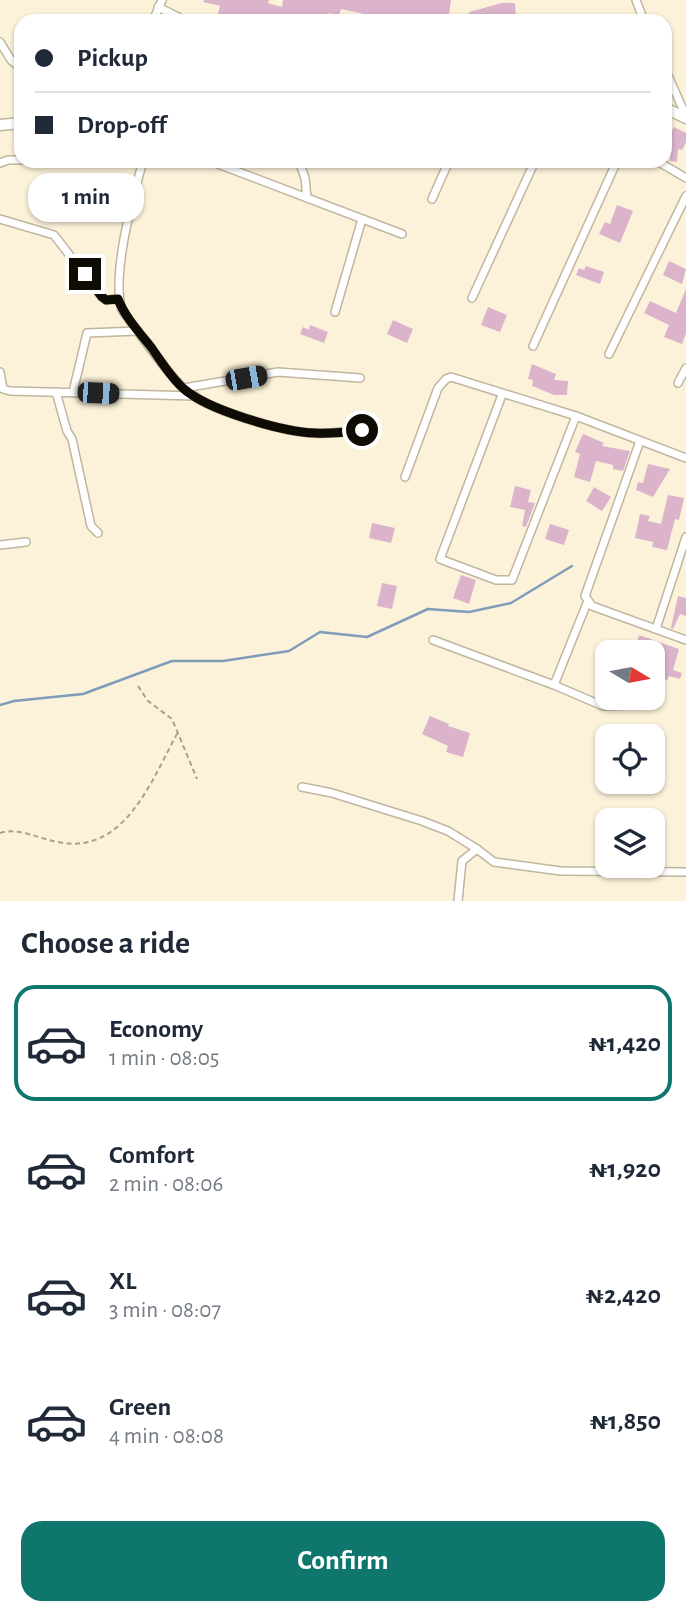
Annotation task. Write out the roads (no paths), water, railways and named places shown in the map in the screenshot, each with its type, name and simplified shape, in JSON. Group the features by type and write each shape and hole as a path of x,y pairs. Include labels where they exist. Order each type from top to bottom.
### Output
{"street":[{"path":"160,4 175,14"},
{"path":"0,42 14,62"},
{"path":"672,85 686,117"},
{"path":"141,168 121,261 118,299 122,310 183,388 244,417 303,432 336,433 362,430"},
{"path":"228,168 402,234"},
{"path":"302,168 306,178 307,198"},
{"path":"432,199 446,168"},
{"path":"472,299 532,168"},
{"path":"533,346 614,168"},
{"path":"669,168 686,178"},
{"path":"609,355 686,196"},
{"path":"0,219 54,235 102,297 106,300 118,299"},
{"path":"335,312 362,219"},
{"path":"73,392 87,333 138,331"},
{"path":"678,383 686,368"},
{"path":"183,388 278,372 360,379"},
{"path":"0,373 3,389 195,396"},
{"path":"405,477 438,388 451,377 576,416 686,458"},
{"path":"56,392 67,431 72,439 91,526 98,533"},
{"path":"502,395 440,559 496,580 512,580 576,416"},
{"path":"640,441 585,596 592,607 686,640"},
{"path":"656,629 686,537"},
{"path":"0,545 26,542"},
{"path":"554,685 587,603"},
{"path":"433,640 595,703"},
{"path":"302,787 332,793 448,831 494,862 561,871 686,872"},
{"path":"458,901 462,861 477,849"}],"waterway":[{"path":"0,705 14,701 83,694 172,661 223,661 289,651 320,632 367,637 428,609 469,612 511,603 572,566"}]}
